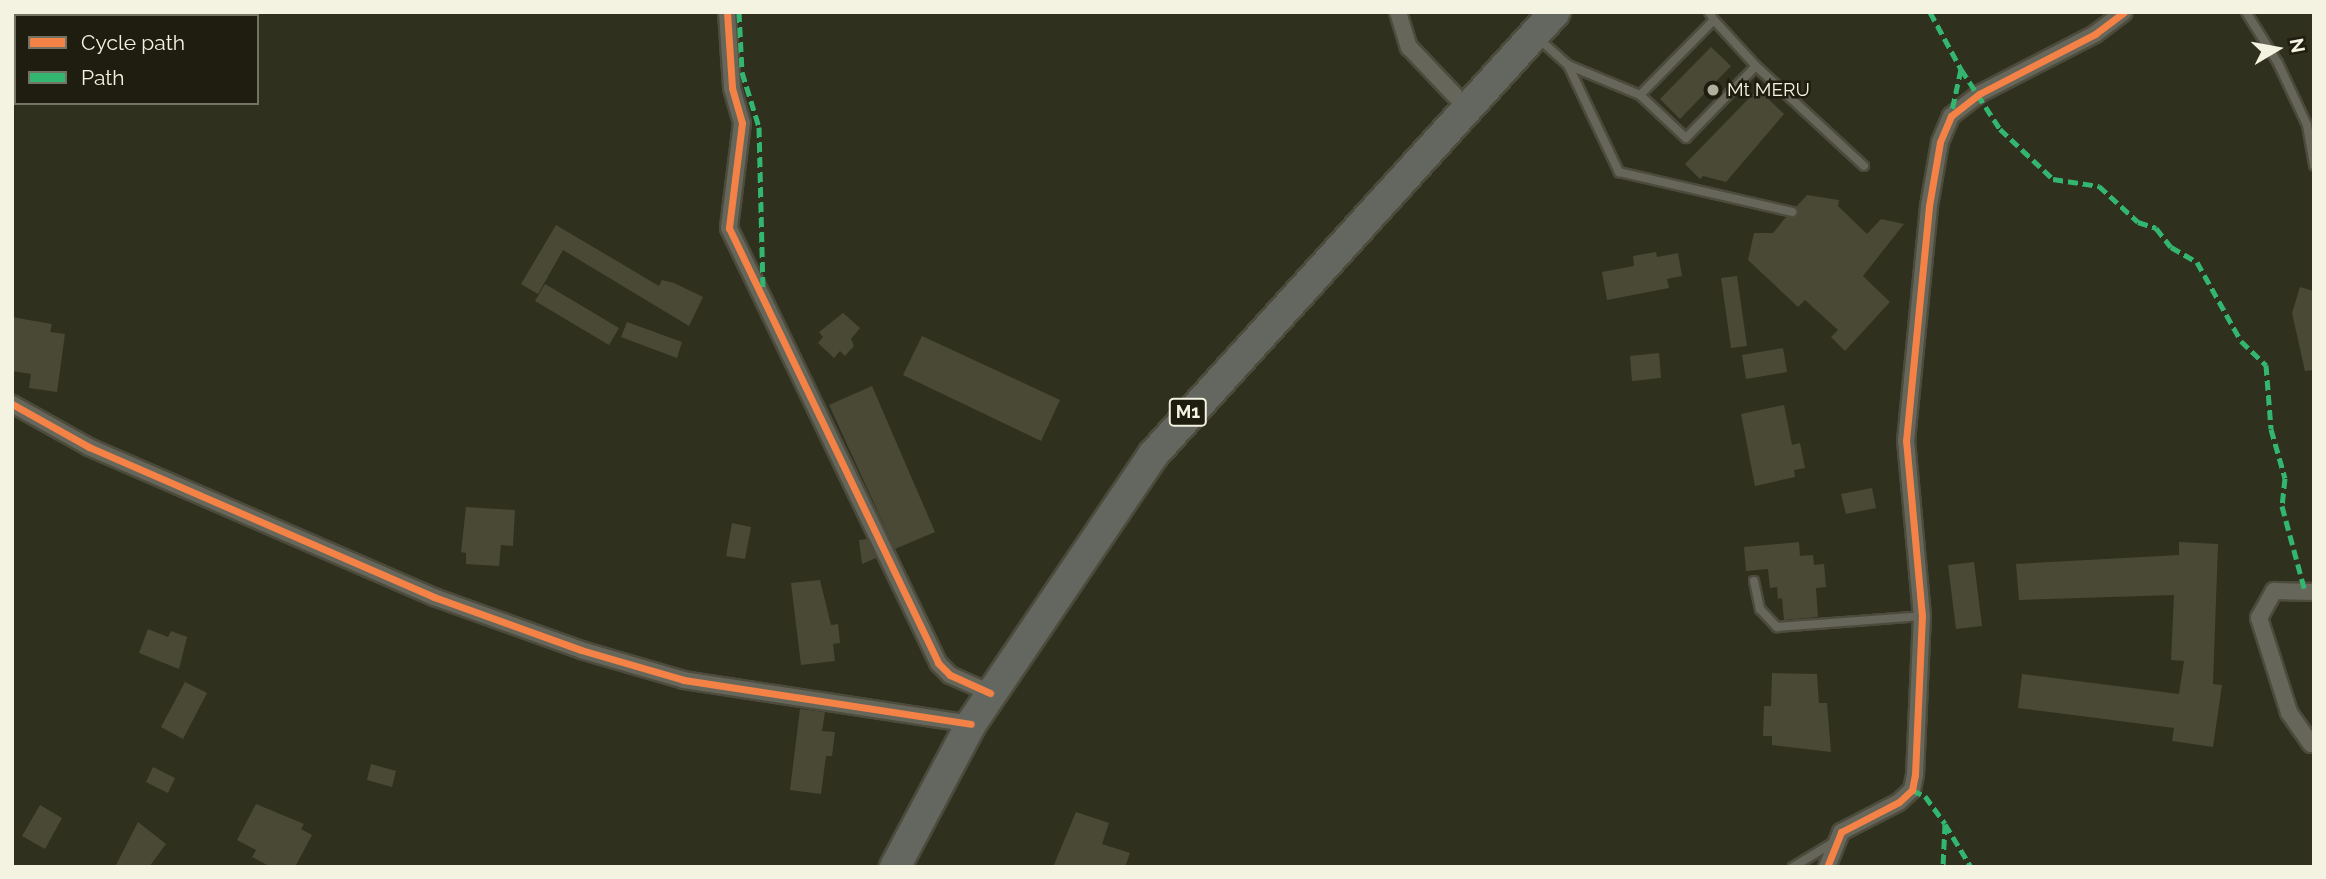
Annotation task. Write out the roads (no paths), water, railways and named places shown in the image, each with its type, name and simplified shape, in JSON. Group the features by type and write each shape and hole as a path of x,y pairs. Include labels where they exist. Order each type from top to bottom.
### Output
{"highway":[{"name":"M1","path":"895,867 990,693 1153,455 1555,12"}],"street":[{"path":"727,12 732,88 742,123 729,228 763,291 938,663 950,675 990,693"},
{"path":"1398,12 1409,47 1466,107"},
{"path":"1827,867 1836,841 1854,822 1899,802 1912,790 1922,616 1906,441 1929,206 1940,142 1951,116 1979,94 2095,34 2124,12"},
{"path":"12,404 89,447 433,597 581,650 684,680 971,724"},
{"path":"2311,744 2289,712 2259,618 2274,591 2314,592"}],"lane":[{"path":"2246,12 2278,63 2307,125 2314,165"},
{"path":"1640,95 1711,16 1756,66 1864,166"},
{"path":"1534,34 1568,65 1640,95 1686,138 1756,66"},
{"path":"1568,65 1619,172 1791,212"},
{"path":"1754,581 1760,609 1777,627 1922,616"},
{"path":"1793,867 1836,841"}],"place":[{"name":"Mt MERU","path":"1713,90"}]}
